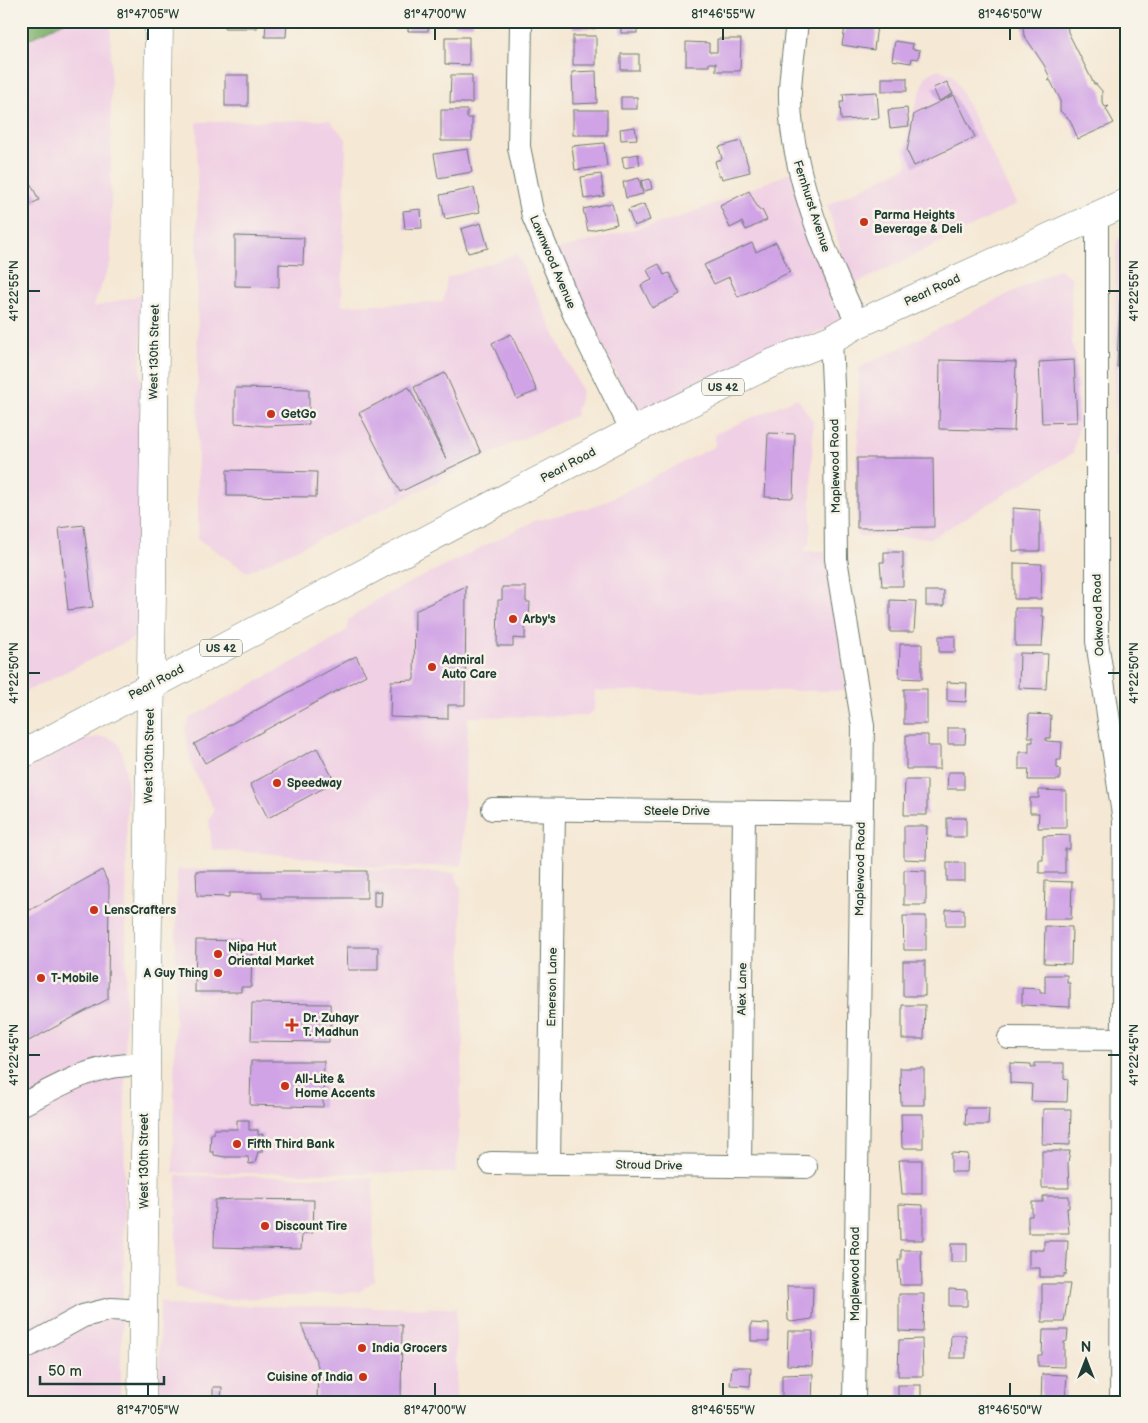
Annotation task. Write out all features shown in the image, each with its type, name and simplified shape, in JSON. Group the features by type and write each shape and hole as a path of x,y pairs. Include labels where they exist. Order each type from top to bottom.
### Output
{"main road":[{"name":"West 130th Street","path":"142,1402 159,21"},
{"name":"Pearl Road","path":"21,755 632,431 770,364 831,339 858,324 1127,202"}],"street":[{"name":"Lawnwood Avenue","path":"521,21 519,147 533,216 574,314 632,431"},
{"name":"Fernhurst Avenue","path":"798,21 790,91 796,156 833,271 858,324"},
{"name":"Oakwood Road","path":"1097,216 1097,641 1124,821 1125,1039 1121,1402"},
{"name":"Maplewood Road","path":"831,339 835,431 836,559 863,726 854,1402"},
{"name":"Steele Drive","path":"493,808 861,813"},
{"name":"Emerson Lane","path":"549,1164 554,810"},
{"name":"Alex Lane","path":"740,1166 744,812"},
{"path":"1009,1038 1125,1039"},
{"path":"21,1105 76,1077 105,1067 145,1065"},
{"name":"Stroud Drive","path":"491,1163 806,1167"},
{"path":"21,1350 83,1316 110,1309 143,1311"}],"shaded area":[{"path":"66,21 104,21 111,26 111,261 93,307 141,295 140,635 21,694 21,43"},
{"path":"938,69 953,75 1017,204 852,286 827,205 908,166 904,150 914,109 926,76"},
{"path":"329,120 346,139 342,305 443,302 447,278 517,254 582,392 575,416 511,444 379,511 247,572 198,539 197,122"},
{"path":"792,172 846,319 637,416 555,250 681,217"},
{"path":"1127,236 1127,457 1114,457 1116,254 1117,240"},
{"path":"1059,269 1071,277 1072,345 1076,357 1080,422 1073,453 932,538 857,536 859,368"},
{"path":"797,398 813,421 810,541 804,551 825,551 846,691 595,691 594,710 588,716 468,717 462,865 380,868 275,854 212,850 209,821 214,810 191,765 185,728 190,718 330,642 347,630 348,620 383,596 534,521 596,506 715,446 715,434"},
{"path":"108,737 118,743 124,757 127,779 124,1249 120,1402 21,1402 21,773 82,740"},
{"path":"177,869 370,870 454,873 461,888 463,1049 456,1173 173,1173"},
{"path":"177,1175 373,1178 374,1281 359,1292 221,1300 175,1287"},
{"path":"160,1300 170,1305 456,1308 456,1402 159,1402"}],"green space":[{"path":"21,21 66,21 21,43"}],"building":[{"path":"225,21 257,21 257,28 225,28"},
{"path":"266,21 287,21 286,37 265,37"},
{"path":"408,21 429,21 428,31 408,31"},
{"path":"454,21 473,21 473,25 454,25"},
{"path":"573,21 596,21 596,28 573,28"},
{"path":"621,21 637,21 637,33 621,33"},
{"path":"722,21 743,21 742,27 722,27"},
{"path":"846,21 877,25 874,50 842,45"},
{"path":"1022,21 1067,21 1068,32 1094,84 1102,91 1102,102 1105,107 1109,106 1106,109 1114,123 1078,139 1070,120 1060,111 1060,99 1050,80 1048,81 1050,78 1044,65 1024,35"},
{"path":"573,36 596,36 596,65 573,65"},
{"path":"445,37 469,37 469,65 445,64"},
{"path":"717,39 741,39 740,71 716,71 716,63 709,63 709,66 686,66 686,42 709,43 709,52 717,52"},
{"path":"895,41 913,44 912,49 920,50 918,59 912,58 911,63 892,60"},
{"path":"621,54 639,54 639,70 621,70"},
{"path":"596,71 597,103 573,104 572,72"},
{"path":"225,75 248,75 248,106 225,106"},
{"path":"451,75 472,75 472,103 450,103"},
{"path":"882,78 907,78 907,91 882,91"},
{"path":"947,82 953,94 939,101 933,88"},
{"path":"877,92 879,118 841,120 840,102 844,102 843,94"},
{"path":"954,95 975,137 914,166 907,151 914,114"},
{"path":"621,97 637,97 637,109 621,109"},
{"path":"907,108 909,126 890,128 888,110"},
{"path":"441,110 467,110 467,118 472,118 472,141 441,141"},
{"path":"573,110 607,110 607,135 573,135"},
{"path":"635,127 637,139 621,140 620,129"},
{"path":"741,141 750,172 722,179 719,176 715,161 722,159 719,147"},
{"path":"604,143 607,166 575,170 572,146"},
{"path":"468,149 472,172 438,178 434,154"},
{"path":"638,154 640,165 624,168 622,157"},
{"path":"21,165 39,200 21,209"},
{"path":"601,174 604,196 584,199 581,177"},
{"path":"639,178 643,194 626,198 623,182"},
{"path":"650,179 652,189 644,191 641,181"},
{"path":"474,188 480,212 445,219 440,195"},
{"path":"749,191 759,210 762,210 767,220 746,230 742,222 730,228 720,206"},
{"path":"612,203 617,224 588,231 583,209"},
{"path":"644,204 650,220 634,226 628,210"},
{"path":"421,209 422,228 405,229 403,211"},
{"path":"481,223 488,248 468,253 461,229"},
{"path":"235,236 304,238 303,265 279,264 279,287 235,286"},
{"path":"776,242 790,272 738,297 729,277 714,284 704,265 752,243 756,252"},
{"path":"659,264 664,275 669,273 680,294 652,308 641,285 652,280 647,270"},
{"path":"1127,297 1127,363 1117,367 1120,300"},
{"path":"511,334 537,391 517,399 492,343"},
{"path":"940,360 1016,362 1014,431 939,429"},
{"path":"1074,360 1077,422 1042,423 1039,362"},
{"path":"445,373 481,453 400,492 359,413 409,387 446,459 414,387"},
{"path":"235,388 309,389 309,424 266,426 235,423"},
{"path":"768,433 795,434 793,498 765,497"},
{"path":"857,458 933,458 934,527 857,528"},
{"path":"227,470 317,472 316,497 227,496"},
{"path":"1013,508 1040,510 1040,551 1013,551"},
{"path":"84,525 93,607 68,610 59,528"},
{"path":"884,552 903,552 903,586 882,586 880,562 884,562"},
{"path":"1014,563 1042,564 1041,599 1014,599"},
{"path":"466,586 465,705 448,705 448,719 390,717 391,681 414,680 415,611"},
{"path":"502,587 526,587 526,602 530,602 529,619 525,619 525,639 513,638 513,646 497,646 498,600 502,600"},
{"path":"926,591 944,591 944,606 926,606"},
{"path":"890,600 916,601 914,632 890,632"},
{"path":"1015,608 1042,608 1042,616 1044,616 1042,646 1015,646"},
{"path":"939,636 955,636 955,652 939,652"},
{"path":"900,644 922,644 922,679 899,678"},
{"path":"1020,653 1048,654 1046,689 1019,688"},
{"path":"356,656 366,675 205,763 194,744"},
{"path":"947,682 967,683 966,702 947,701"},
{"path":"904,689 927,689 927,724 904,724"},
{"path":"1029,714 1051,715 1050,738 1046,738 1046,741 1062,742 1061,760 1057,760 1057,768 1060,769 1060,780 1028,780 1029,769 1019,769 1019,752 1029,752 1029,742 1033,742 1033,737 1028,737"},
{"path":"948,728 966,728 965,744 948,744"},
{"path":"906,735 928,735 928,746 940,746 940,769 906,769"},
{"path":"317,748 335,782 268,818 250,784"},
{"path":"948,772 964,772 964,789 947,789"},
{"path":"905,780 927,780 927,815 904,815"},
{"path":"1039,790 1066,791 1066,828 1038,828 1039,813 1030,813 1030,798 1039,798"},
{"path":"947,818 966,818 966,837 947,837"},
{"path":"904,826 927,826 926,860 904,859"},
{"path":"1070,835 1070,849 1065,849 1065,873 1039,873 1039,860 1043,860 1043,836"},
{"path":"947,863 965,863 965,881 947,881"},
{"path":"102,870 109,885 108,999 21,1045 21,915"},
{"path":"904,870 926,871 926,905 904,905"},
{"path":"196,871 367,871 367,898 262,898 262,893 229,893 229,897 197,896"},
{"path":"1045,881 1072,882 1071,919 1044,919"},
{"path":"374,891 382,892 381,907 374,907"},
{"path":"964,909 964,926 946,926 946,910"},
{"path":"903,916 926,916 926,950 904,950"},
{"path":"1045,926 1072,927 1071,964 1044,963"},
{"path":"196,940 241,941 241,949 252,949 251,987 241,987 241,992 195,992"},
{"path":"347,947 378,947 378,970 348,970"},
{"path":"903,961 925,961 925,996 903,996"},
{"path":"1045,975 1067,975 1067,983 1070,983 1070,1007 1022,1005 1022,988 1040,989 1040,993 1045,993"},
{"path":"252,1003 330,1004 331,1025 329,1025 329,1042 251,1041"},
{"path":"902,1005 925,1005 924,1039 902,1039"},
{"path":"251,1061 324,1061 323,1107 250,1105"},
{"path":"1010,1063 1031,1064 1031,1067 1035,1067 1035,1063 1064,1063 1064,1078 1068,1079 1067,1102 1031,1101 1032,1084 1010,1083"},
{"path":"900,1068 924,1068 924,1105 901,1105"},
{"path":"966,1108 989,1108 988,1125 965,1125"},
{"path":"1043,1109 1071,1109 1070,1145 1042,1144"},
{"path":"901,1114 923,1114 923,1148 902,1148"},
{"path":"237,1120 249,1120 249,1130 258,1130 258,1135 263,1134 262,1152 258,1152 255,1163 249,1164 248,1157 225,1157 214,1155 214,1152 210,1152 211,1134 214,1134 214,1129 237,1129"},
{"path":"1042,1151 1070,1151 1068,1162 1069,1188 1042,1188"},
{"path":"951,1153 968,1154 967,1172 951,1172"},
{"path":"899,1160 922,1160 922,1194 902,1194"},
{"path":"1043,1196 1069,1196 1069,1208 1067,1208 1069,1233 1028,1233 1028,1216 1032,1216 1032,1202 1043,1202"},
{"path":"215,1200 314,1200 313,1233 302,1233 301,1249 214,1247"},
{"path":"899,1204 923,1205 923,1240 900,1240"},
{"path":"1044,1241 1068,1241 1066,1275 1064,1273 1064,1277 1040,1277 1040,1268 1029,1268 1029,1250 1044,1250"},
{"path":"951,1244 967,1244 967,1262 951,1262"},
{"path":"901,1250 921,1250 922,1285 900,1285 898,1260 901,1260"},
{"path":"1042,1284 1070,1284 1064,1322 1042,1322"},
{"path":"787,1286 813,1286 812,1319 791,1322 788,1320"},
{"path":"949,1289 967,1290 967,1306 949,1306"},
{"path":"899,1294 924,1294 923,1332 899,1331"},
{"path":"751,1323 769,1324 769,1341 751,1341"},
{"path":"301,1324 402,1325 401,1402 317,1402 318,1366"},
{"path":"1043,1330 1068,1330 1067,1341 1064,1342 1064,1367 1038,1366 1038,1355 1042,1355"},
{"path":"788,1331 813,1331 812,1366 787,1365"},
{"path":"951,1335 966,1335 966,1358 950,1358"},
{"path":"922,1339 923,1376 898,1376 899,1340"},
{"path":"732,1367 751,1367 750,1386 730,1385"},
{"path":"813,1374 812,1402 782,1402 782,1375"},
{"path":"1042,1374 1067,1375 1065,1399 1067,1402 1041,1402"},
{"path":"898,1385 921,1385 921,1402 898,1402"},
{"path":"213,1387 222,1387 221,1401 213,1401"}],"place":[{"name":"Parma Heights Beverage & Deli","path":"864,222"},
{"name":"GetGo","path":"271,414"},
{"name":"Arby's","path":"513,619"},
{"name":"Admiral Auto Care","path":"432,667"},
{"name":"Speedway","path":"277,783"},
{"name":"LensCrafters","path":"94,910"},
{"name":"Nipa Hut Oriental Market","path":"218,954"},
{"name":"A Guy Thing","path":"218,973"},
{"name":"T-Mobile","path":"41,978"},
{"name":"Dr. Zuhayr T. Madhun","path":"292,1025"},
{"name":"All-Lite & Home Accents","path":"285,1086"},
{"name":"Fifth Third Bank","path":"237,1144"},
{"name":"Discount Tire","path":"265,1226"},
{"name":"India Grocers","path":"362,1348"},
{"name":"Cuisine of India","path":"363,1377"}]}
